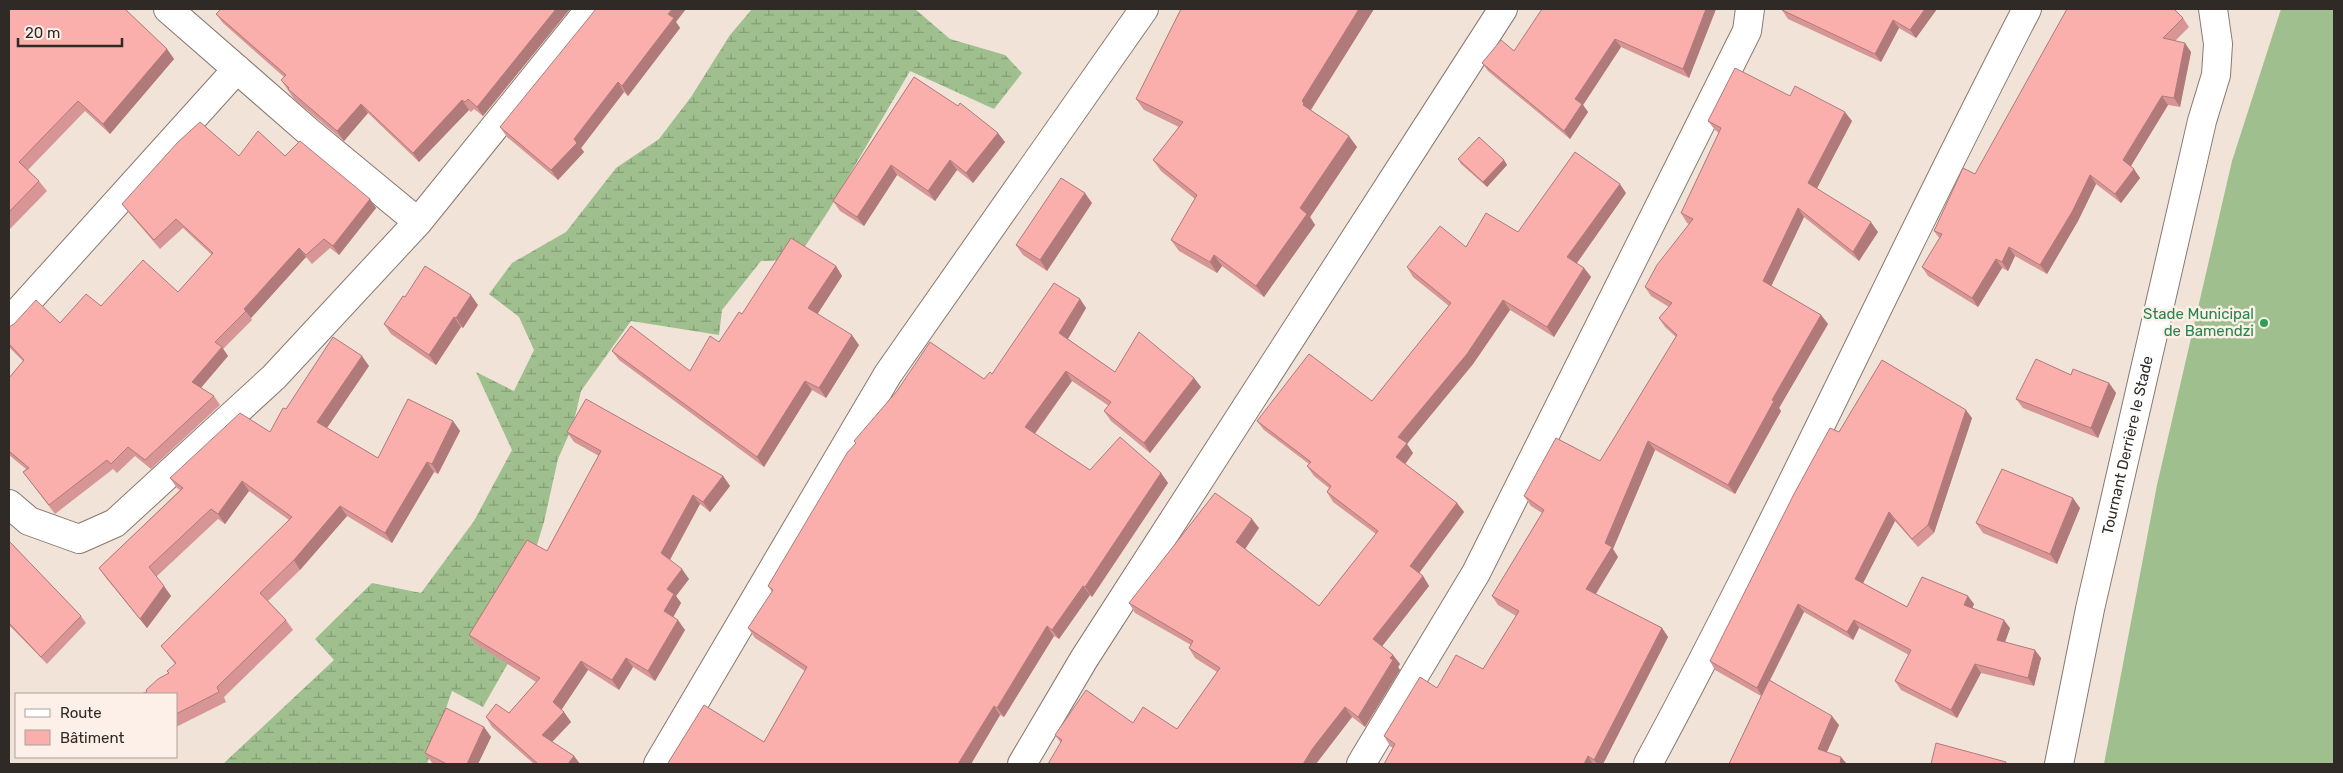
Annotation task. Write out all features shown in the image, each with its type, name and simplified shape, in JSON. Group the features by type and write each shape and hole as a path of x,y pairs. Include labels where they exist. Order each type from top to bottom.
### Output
{"street":[{"path":"168,9 418,222"},
{"path":"9,504 29,521 79,539 115,523 274,378 418,222 590,9"},
{"path":"658,764 888,374 1144,9"},
{"path":"1022,764 1084,659 1503,9"},
{"path":"1361,764 1476,574 1747,31 1750,9"},
{"path":"1648,764 1819,429 1948,160 2026,9"},
{"name":"Tournant Derrière le Stade","path":"2059,764 2090,610 2202,121 2216,75 2218,44 2213,9"},
{"path":"9,322 237,68"}],"green space":[{"path":"752,9 915,9 950,39 1005,55 1022,73 994,109 910,71 829,210 796,260 761,261 722,310 719,335 631,321 581,391 573,425 558,459 544,522 525,584 511,658 483,707 452,691 427,764 223,764 334,660 315,639 372,583 421,593 474,521 512,450 476,372 514,391 534,350 519,317 489,294 512,263 566,232 616,168 659,139 691,97 730,35"},
{"name":"Stade Municipal de Bamendzi","path":"2281,9 2334,9 2334,764 2104,764 2157,485 2232,161"}],"building":[{"path":"9,9 125,9 167,49 103,124 78,101 19,162 39,181 9,212"},
{"path":"221,9 556,9 477,107 468,99 465,102 462,100 413,153 361,104 337,131 288,89 281,80 286,75 216,14"},
{"path":"596,9 672,9 668,14 674,18 622,86 618,82 574,139 577,143 551,170 500,127"},
{"path":"1181,9 1359,9 1302,101 1303,105 1349,136 1300,208 1307,214 1256,286 1214,255 1210,262 1171,240 1197,195 1153,160 1183,122 1136,99"},
{"path":"1542,9 1706,9 1683,69 1615,39 1575,99 1582,104 1564,131 1482,63 1501,40 1514,51"},
{"path":"1783,9 1925,9 1910,30 1893,20 1875,54"},
{"path":"2067,9 2174,9 2183,18 2163,38 2185,43 2174,98 2162,96 2123,160 2134,169 2115,194 2090,175 2072,212 2040,265 2009,247 2002,262 1996,259 1972,298 1922,267 1942,234 1934,231 1963,168 1975,174"},
{"path":"1735,68 1790,96 1795,86 1845,112 1808,183 1871,222 1853,252 1798,208 1763,281 1821,315 1772,400 1774,401 1728,485 1648,441 1605,543 1612,547 1586,589 1662,628 1594,760 1588,756 1584,764 1384,764 1395,744 1384,736 1420,677 1437,688 1456,655 1483,669 1519,611 1492,596 1544,510 1524,496 1556,438 1600,461 1677,335 1659,318 1672,303 1645,287 1657,265 1693,219 1681,213 1721,128 1708,121"},
{"path":"914,77 958,106 960,103 998,133 966,173 950,160 928,191 891,165 857,217 833,201"},
{"path":"200,122 239,156 258,131 285,156 300,141 370,199 333,246 324,239 306,255 299,248 244,309 246,311 215,342 222,347 192,382 214,396 145,460 128,447 111,464 107,460 49,505 23,472 29,468 9,451 9,378 24,360 9,344 9,327 36,300 60,323 86,294 101,306 143,260 178,292 213,253 176,219 154,240 122,204 178,142"},
{"path":"1479,137 1504,160 1483,182 1458,159"},
{"path":"1575,152 1620,184 1567,257 1584,268 1547,327 1503,300 1467,354 1398,437 1407,443 1396,457 1457,503 1410,566 1423,576 1373,639 1393,655 1390,658 1393,660 1358,717 1345,707 1303,764 1048,764 1062,740 1055,735 1086,690 1133,723 1143,707 1177,729 1220,668 1189,648 1193,641 1129,603 1215,493 1252,519 1236,542 1319,606 1378,531 1327,492 1331,486 1307,466 1311,462 1257,421 1309,354 1372,401 1451,303 1407,267 1440,226 1466,247 1486,213 1518,232"},
{"path":"1061,178 1085,193 1040,260 1016,245"},
{"path":"791,238 836,266 808,308 852,335 819,388 805,381 757,457 612,351 631,326 690,371 710,336 719,342 739,312 742,314"},
{"path":"425,266 471,295 429,355 384,324 403,296 405,297"},
{"path":"1054,283 1080,299 1059,333 1115,372 1139,332 1194,378 1144,443 1104,411 1111,402 1066,371 1025,427 1090,470 1120,437 1161,473 1085,587 1083,586 1052,630 1047,626 997,708 994,706 958,764 668,763 704,705 764,742 807,667 748,628 773,590 768,586 847,453 856,443 854,441 897,391 930,342 984,379 990,372 992,374"},
{"path":"333,337 362,356 317,422 378,458 408,399 453,421 432,464 427,462 385,533 340,506 294,560 260,593 286,620 217,687 219,692 178,713 178,693 144,693 147,692 146,690 158,679 169,673 167,671 176,663 161,646 292,517 242,481 218,514 211,509 149,567 164,586 140,619 99,568 183,488 170,478 240,413 270,432 283,408 286,409"},
{"path":"2036,359 2071,375 2073,369 2109,383 2091,428 2016,399"},
{"path":"1882,360 1966,410 1928,525 1912,539 1889,512 1855,579 1907,607 1922,577 1968,596 1964,605 2004,620 1997,640 2035,650 2028,678 1975,664 1951,710 1895,681 1911,650 1854,620 1847,632 1798,604 1757,688 1710,661 1794,494 1830,428 1839,432"},
{"path":"586,399 723,476 703,502 693,495 661,553 682,569 667,589 674,594 664,611 678,620 648,671 626,658 612,680 581,661 553,702 564,712 542,735 574,756 568,764 538,764 486,717 496,704 509,713 540,678 469,635 527,540 547,551 601,451 567,432"},
{"path":"2002,469 2073,498 2050,554 1976,523"},
{"path":"9,541 81,616 41,657 9,623"},
{"path":"1769,680 1832,716 1818,749 1841,757 1840,764 1729,764"},
{"path":"446,708 484,727 467,764 447,764 425,753"},
{"path":"1936,743 2006,762 2005,764 1931,764"}],"place":[{"name":"Stade Municipal de Bamendzi","path":"2264,323"}]}
